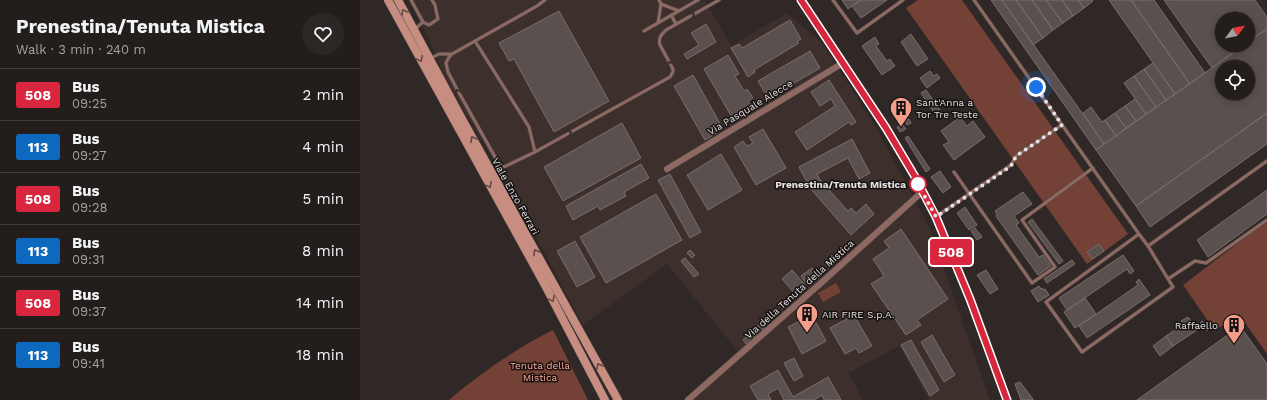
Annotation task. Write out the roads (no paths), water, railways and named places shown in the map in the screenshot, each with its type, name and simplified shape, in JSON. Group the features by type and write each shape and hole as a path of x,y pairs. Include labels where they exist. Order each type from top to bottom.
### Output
{"main road":[{"name":"Viale Enzo Ferrari","path":"388,0 549,294 603,397"},
{"name":"Viale Enzo Ferrari","path":"398,0 618,400"},
{"path":"800,0 886,128 936,217 970,299 1007,400"}],"street":[{"name":"Via Pasquale Alecce","path":"667,169 843,63"},
{"name":"Via della Tenuta della Mistica","path":"688,400 922,192"}],"lane":[{"path":"411,0 423,22 429,25 438,19 435,5 432,0"},
{"path":"545,0 452,54 446,63 448,72 458,91 502,167 535,152 670,77 673,72 672,66 660,45 662,34 676,24 719,0"},
{"path":"658,23 661,4 659,0"},
{"path":"644,31 698,0"},
{"path":"833,0 857,32 903,0"},
{"path":"974,0 1148,246 1173,287 1082,352 1046,302 1139,234"},
{"path":"661,4 678,11"},
{"path":"671,16 676,24"},
{"path":"414,30 423,22"},
{"path":"475,41 529,127 535,152"},
{"path":"429,58 439,54 452,54"},
{"path":"936,217 1011,166 1016,156 1062,125"},
{"path":"1148,246 1267,162"},
{"path":"954,172 1032,283 1055,267 1022,220 1093,168"},
{"path":"1168,279 1195,261 1206,263 1267,220"}],"place":[{"name":"Sant'Anna a Tor Tre Teste","path":"901,128"},
{"name":"Prenestina/Tenuta Mistica","path":"918,184"},
{"name":"AIR FIRE S.p.A.","path":"807,334"},
{"name":"Raffaello","path":"1234,344"}],"park label":[{"name":"Tenuta della Mistica","path":"540,370"}]}
